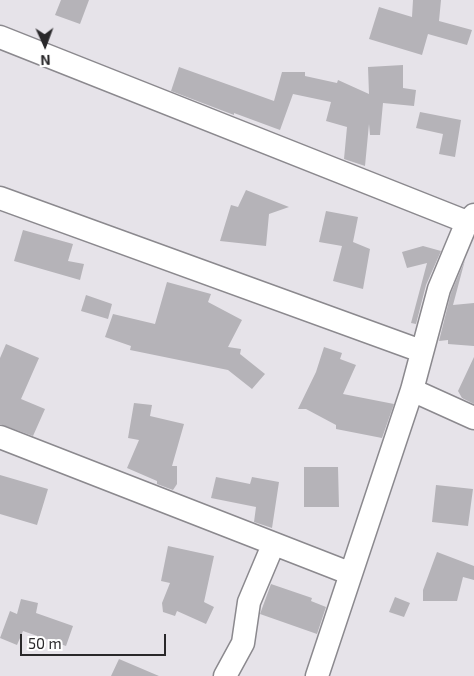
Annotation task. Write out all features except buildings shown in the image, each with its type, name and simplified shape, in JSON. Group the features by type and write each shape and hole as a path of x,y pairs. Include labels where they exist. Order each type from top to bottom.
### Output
{"street":[{"path":"0,37 471,219 439,289 412,390 349,573 317,676"},
{"path":"0,198 421,351"},
{"path":"412,390 474,418"},
{"path":"0,437 273,545 349,573"},
{"path":"225,676 243,643 249,602 273,545"}]}
